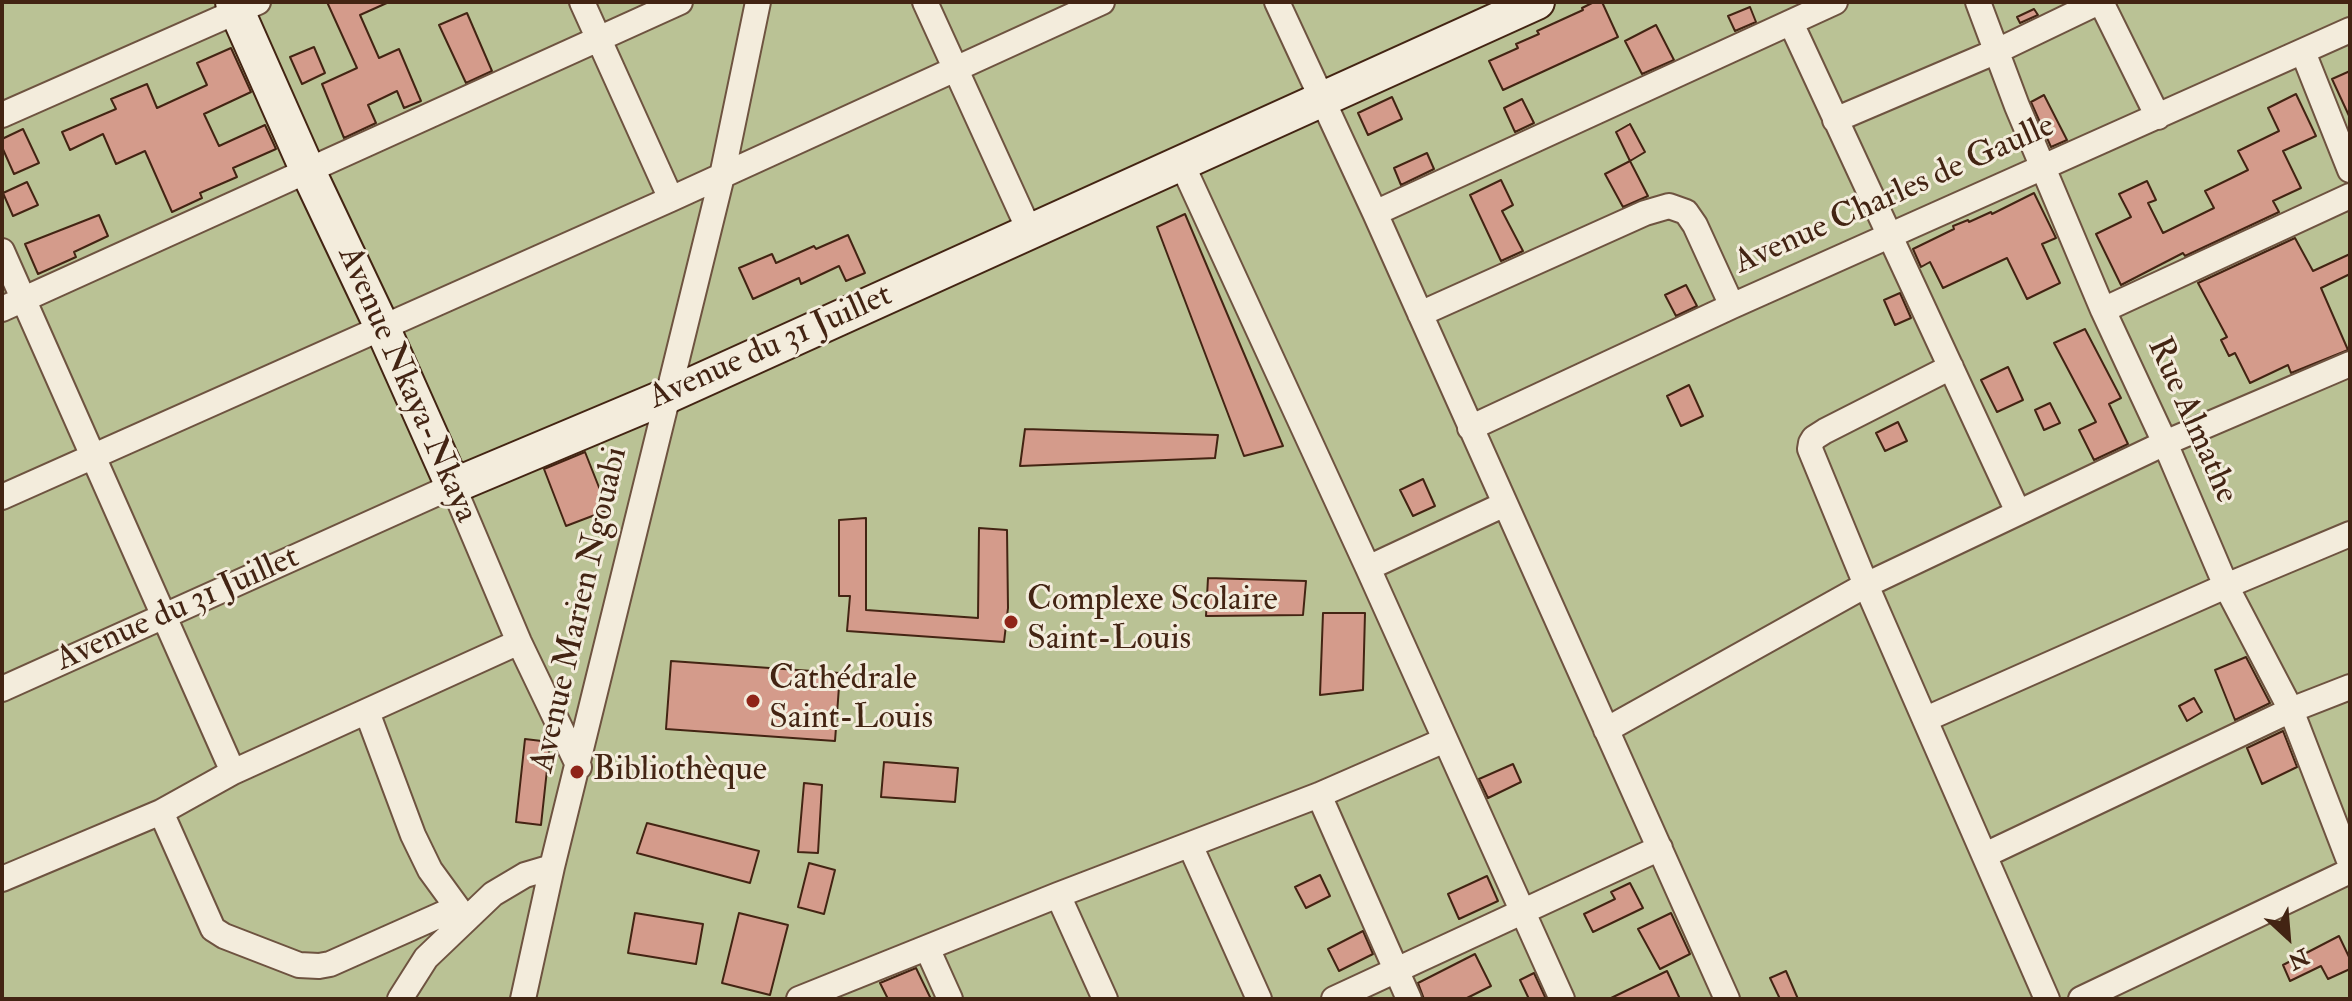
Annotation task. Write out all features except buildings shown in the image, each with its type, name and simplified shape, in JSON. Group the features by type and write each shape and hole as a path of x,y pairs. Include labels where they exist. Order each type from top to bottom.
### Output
{"street":[{"path":"582,2 671,199"},
{"path":"13,304 680,2"},
{"name":"Avenue Marien Ngouabi","path":"523,999 552,867 722,176 758,2"},
{"path":"925,2 1030,232"},
{"path":"2,497 671,199 1102,2"},
{"path":"1277,2 1375,213 1727,999"},
{"name":"Avenue du 31 Juillet","path":"2,689 453,486 667,396 1537,2"},
{"path":"1375,213 1835,2"},
{"name":"Rue Almathe","path":"1978,2 2042,167 2103,310 2165,443 2226,586 2291,710 2350,863"},
{"path":"1835,120 1997,51 2100,2 2158,117"},
{"path":"2,115 243,5"},
{"name":"Avenue Nkaya-Nkaya","path":"243,5 307,169 382,327 519,642 579,767"},
{"path":"1791,23 2018,512"},
{"name":"Avenue Charles de Gaulle","path":"1470,428 1732,306 2350,30"},
{"path":"2303,52 2350,170"},
{"path":"1181,162 1562,999"},
{"path":"2103,310 2350,196"},
{"path":"1420,314 1645,213 1669,206 1686,212 1695,225 1732,306"},
{"path":"2,251 13,304 92,456 233,772"},
{"path":"1951,367 1825,431 1811,443 1813,459 2047,999"},
{"path":"1606,730 1866,585 2165,443 2348,368"},
{"path":"1368,568 1505,504"},
{"path":"1926,719 2350,534"},
{"path":"2,879 161,812 233,772 519,642"},
{"path":"1985,855 2291,710 2350,687"},
{"path":"367,712 413,835 430,870 461,914"},
{"path":"799,999 1319,795 1445,740"},
{"path":"1319,795 1409,999"},
{"path":"161,812 213,929 299,965 319,966 342,960 461,914 525,875 552,867"},
{"path":"1190,845 1259,999"},
{"path":"1334,999 1660,848"},
{"path":"2081,999 2350,871"},
{"path":"1058,895 1105,999"},
{"path":"400,999 426,958 461,914"},
{"path":"927,948 950,999"}],"green space":[{"path":"2,2 2350,2 2350,999 2,999"}],"place":[{"name":"Complexe Scolaire Saint-Louis","path":"1011,622"},
{"name":"Cathédrale Saint-Louis","path":"753,701"},
{"name":"Bibliothèque","path":"577,772"}]}
